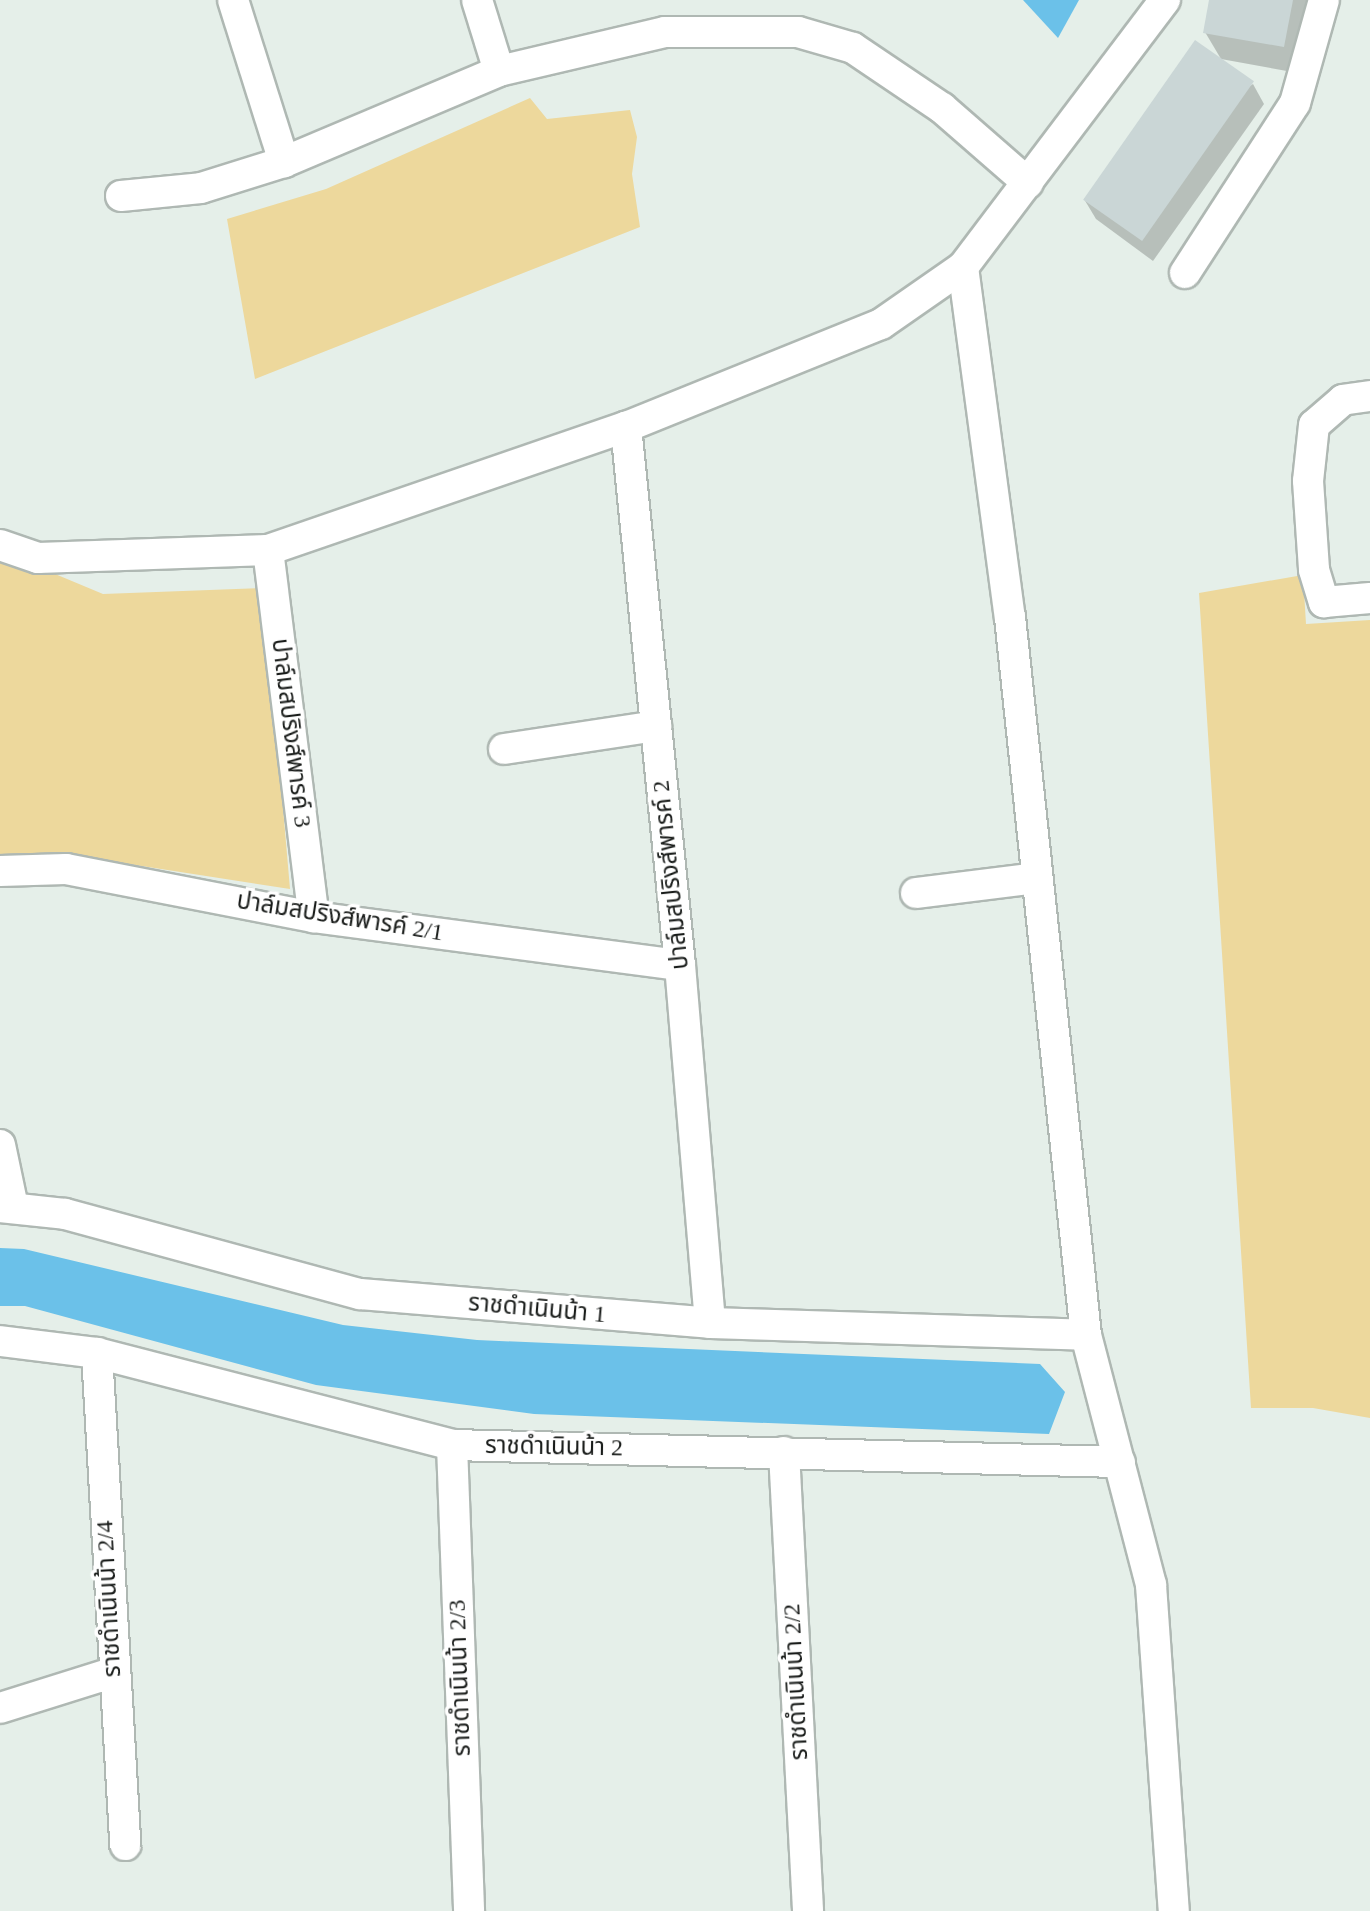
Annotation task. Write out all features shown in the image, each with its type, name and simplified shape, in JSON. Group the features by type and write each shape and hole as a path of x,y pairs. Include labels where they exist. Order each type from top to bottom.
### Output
{"street":[{"path":"233,0 284,162"},
{"path":"477,0 499,71"},
{"path":"0,545 38,558 268,550 626,427 881,324 963,267 1165,0"},
{"path":"1185,273 1295,103 1324,0"},
{"path":"121,196 201,188 284,162 499,71 665,32 798,32 853,48 942,108 1028,183"},
{"path":"963,267 1037,878 1086,1335 1151,1585 1174,1911"},
{"path":"1370,396 1343,400 1314,425 1308,481 1314,570 1324,602 1370,598"},
{"name":"ปาล์มสปริงส์พารค์ 2","path":"626,427 680,965 710,1323"},
{"name":"ปาล์มสปริงส์พารค์ 3","path":"268,550 314,917"},
{"path":"504,749 656,726"},
{"name":"ปาล์มสปริงส์พารค์ 2/1","path":"0,871 66,869 314,917 680,965"},
{"path":"916,893 1037,878"},
{"path":"0,1145 6,1207"},
{"name":"ราชดำเนินน้า 1","path":"6,1207 65,1214 360,1294 710,1323 1086,1335"},
{"name":"ราชดำเนินน้า 2","path":"0,1341 97,1353 452,1445 1120,1462"},
{"name":"ราชดำเนินน้า 2/4","path":"97,1353 112,1673 125,1845"},
{"name":"ราชดำเนินน้า 2/3","path":"452,1445 469,1911"},
{"name":"ราชดำเนินน้า 2/2","path":"784,1452 808,1911"},
{"path":"0,1708 112,1673"}],"shaded area":[{"path":"530,98 547,119 630,110 637,137 632,174 640,227 255,379 227,219 326,189"},
{"path":"0,551 103,594 264,588 290,889 58,853 0,860"},
{"path":"1303,575 1306,624 1370,620 1370,1418 1313,1408 1251,1408 1199,593"}],"water":[{"path":"1023,0 1079,0 1058,38"},
{"path":"0,1248 24,1249 343,1325 477,1340 1040,1364 1065,1392 1049,1434 534,1414 316,1385 25,1306 0,1306"}],"building":[{"path":"1209,0 1293,0 1284,47 1203,33"},
{"path":"1195,40 1254,81 1142,241 1083,200"}]}
